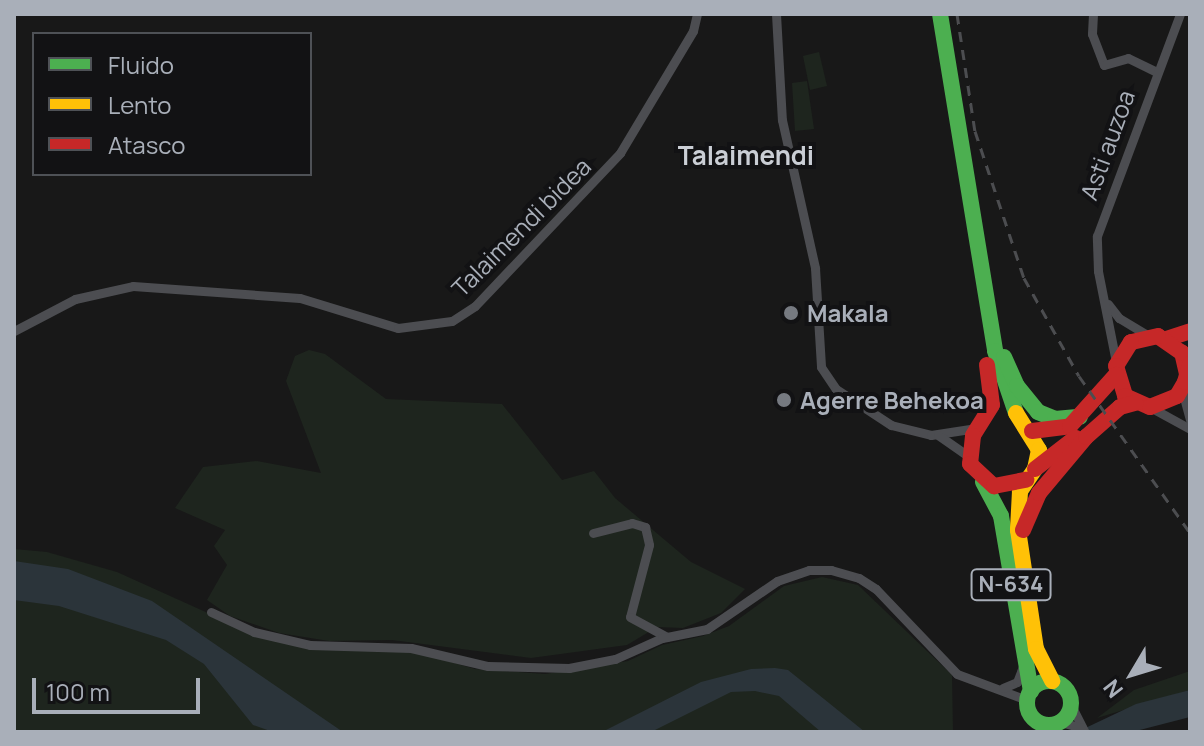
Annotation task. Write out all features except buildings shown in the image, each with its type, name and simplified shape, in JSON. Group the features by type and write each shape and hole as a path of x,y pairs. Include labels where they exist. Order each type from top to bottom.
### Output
{"highway":[{"name":"N-634","path":"940,14 969,218 1001,378 1039,450 1017,510 1036,649 1052,681 1068,692 1071,705"},
{"name":"N-634","path":"969,218 979,329 992,394 969,457 1001,516 1033,732"},
{"path":"988,318 1007,367 1031,407 1047,418 1080,417"},
{"path":"981,426 1001,417 1026,426 1063,430 1080,417 1116,370 1131,342 1190,331"},
{"path":"1020,548 1026,516 1039,493 1086,437 1135,406 1172,401 1186,376 1182,353 1158,337"},
{"path":"1116,370 1135,406"},
{"path":"983,482 1005,488 1031,475 1135,406"},
{"path":"1052,681 1030,701 1041,723 1054,726 1071,705"}],"street":[{"name":"Talaimendi bidea","path":"14,331 75,299 133,286 308,299 398,328 452,321 475,306 620,153 693,31 697,14"},
{"path":"776,14 782,120 815,268 821,367 836,389 875,416 909,432 938,435 981,426"},
{"path":"1093,14 1092,34 1104,65 1128,58 1155,71"},
{"name":"Asti auzoa","path":"1116,370 1096,260 1100,225 1155,71 1180,14"},
{"path":"1103,296 1119,318 1158,337"},
{"path":"1186,376 1190,420"},
{"path":"1135,406 1190,429"},
{"path":"938,435 969,457"},
{"path":"593,533 632,523 645,527 649,545 630,617 639,627 667,637"},
{"path":"211,612 280,640 330,647 411,648 488,666 580,667 626,656 667,637 723,621 762,589 788,575 831,570 859,578 876,589 951,669 1030,701"},
{"path":"995,689 1014,684 1023,670 1018,618"},
{"path":"1071,705 1083,730"},
{"path":"1054,726 1083,730"}],"shaded area":[{"path":"819,52 827,86 810,90 803,56"},
{"path":"807,81 814,129 795,131 792,83"},
{"path":"309,350 325,354 386,399 502,404 562,480 594,471 615,498 691,562 745,589 721,613 683,628 657,627 627,645 531,658 392,640 329,641 279,633 230,616 207,600 227,565 214,546 225,530 175,508 203,467 257,461 321,473 286,381 295,356"},
{"path":"14,549 47,552 117,572 263,638 414,651 475,669 545,674 628,661 662,645 703,636 729,626 784,586 822,577 858,585 952,675 953,732 14,732"},
{"path":"14,561 68,569 152,601 343,732 273,732 253,725 204,664 166,640 59,606 14,600"},
{"path":"751,669 788,670 865,732 821,732 779,696 755,691 731,692 651,732 602,732 701,682"},
{"path":"1190,671 1190,690 1097,718 1134,690"},
{"path":"1190,690 1190,717 1132,732 1077,732 1136,704"}],"railway":[{"path":"957,14 975,131 1024,278 1079,376 1190,533"}],"traffic: fast":[{"path":"940,14 995,351 1016,413"},
{"path":"1004,357 1017,386 1038,412 1055,419 1080,417"},
{"path":"983,482 1001,516 1031,691"},
{"path":"1049,681 1064,688 1071,703 1064,718 1049,725 1034,718 1027,703 1034,688 1049,681"}],"traffic: slow":[{"path":"1016,413 1039,450 1035,469 1020,491 1018,530 1036,649 1052,681"}],"traffic: jam":[{"path":"1166,339 1190,331"},
{"path":"1187,374 1182,353 1158,336 1131,342 1116,366 1125,396 1150,407 1177,396 1185,382 1190,364"},
{"path":"987,365 992,405 973,436 970,464 994,486 1026,480"},
{"path":"1032,431 1070,426 1116,375"},
{"path":"1023,530 1039,493 1086,437 1120,407 1135,403"},
{"path":"1035,469 1075,438"}],"place":[{"name":"Makala","path":"791,313"},
{"name":"Agerre Behekoa","path":"784,400"}],"district":[{"name":"Talaimendi","path":"746,156"}]}
